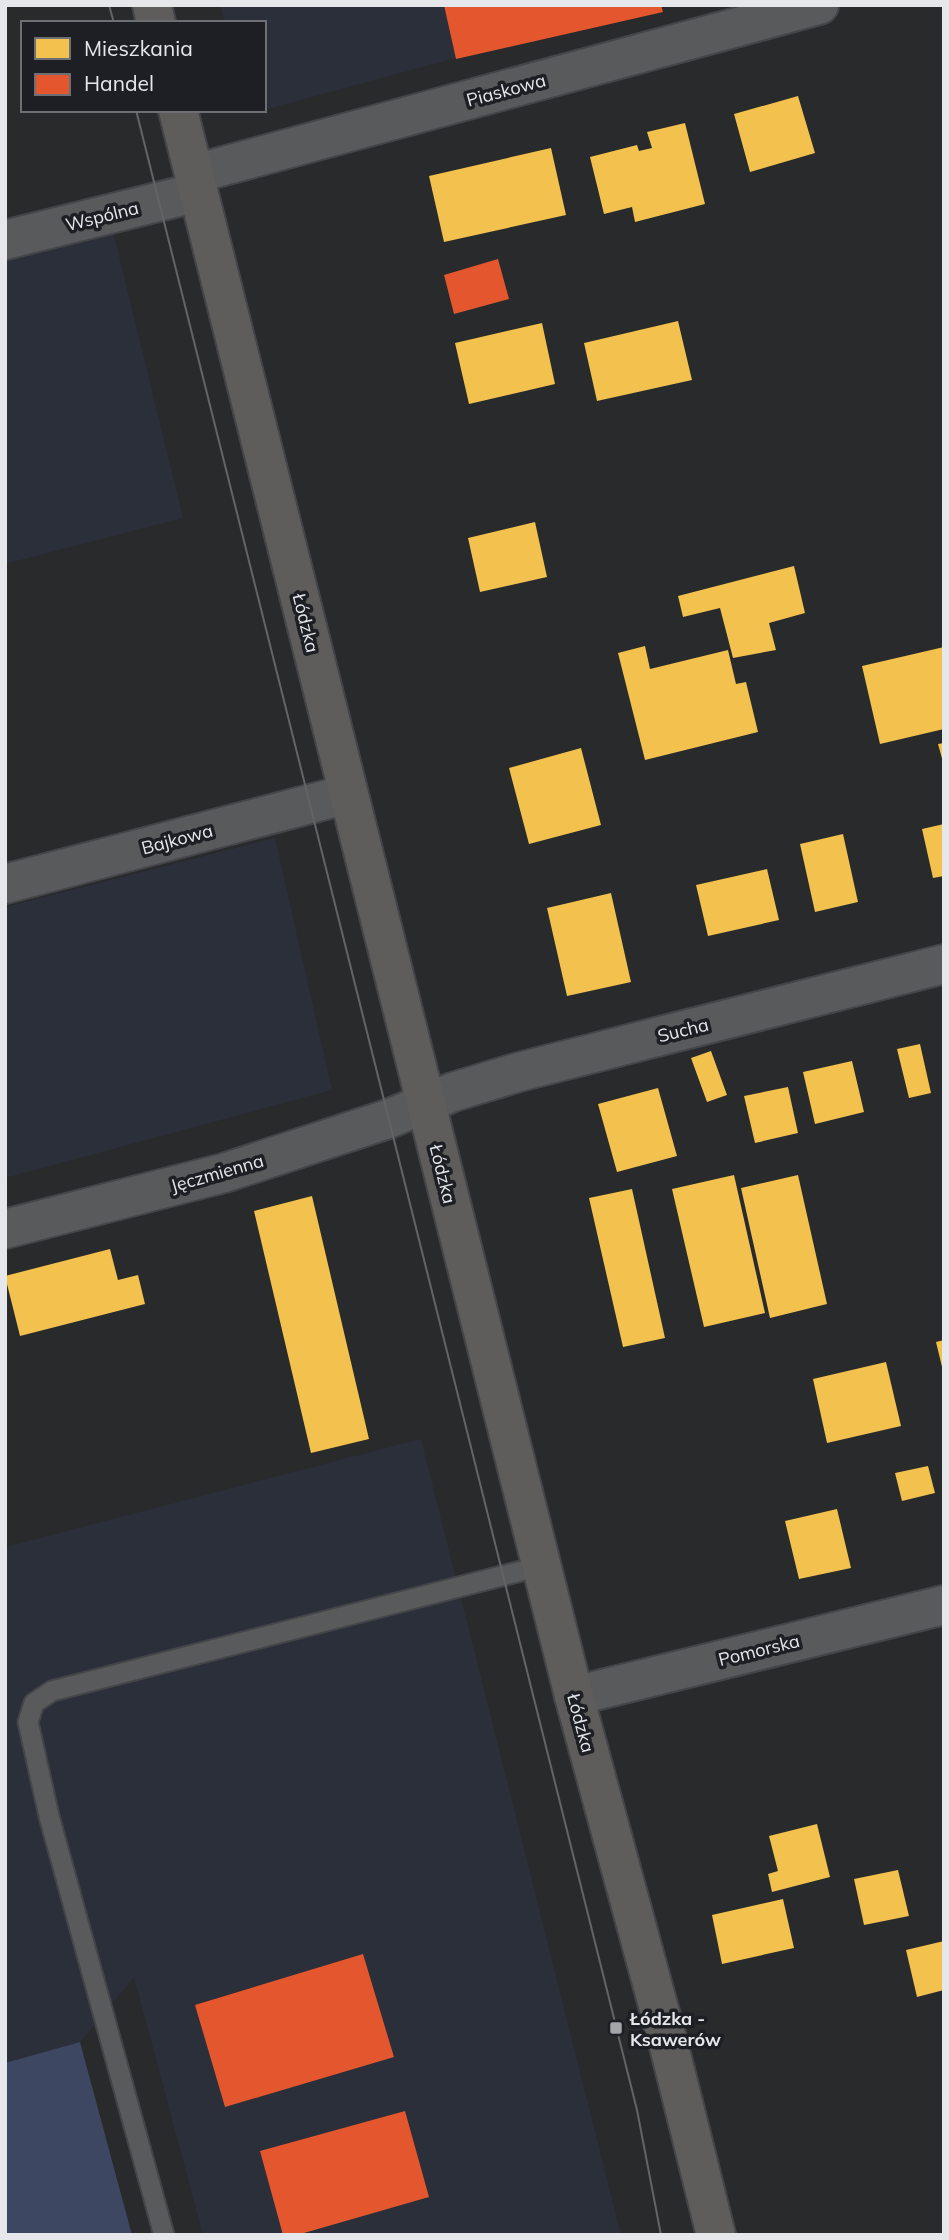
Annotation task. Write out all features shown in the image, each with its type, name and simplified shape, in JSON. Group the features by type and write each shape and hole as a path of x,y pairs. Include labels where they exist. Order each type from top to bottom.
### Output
{"main road":[{"name":"Łódzka","path":"178,112 541,1566 668,2042 716,2235"}],"street":[{"name":"Piaskowa","path":"196,183 819,5"},
{"name":"Wspólna","path":"5,240 196,183"},
{"name":"Bajkowa","path":"5,884 348,794"},
{"name":"Sucha","path":"425,1104 453,1092 519,1072 944,964"},
{"name":"Jęczmienna","path":"5,1229 224,1173 342,1135 425,1104"},
{"name":"Pomorska","path":"574,1696 944,1605"}],"lane":[{"path":"164,2235 49,1816 29,1722 34,1703 52,1691 541,1566"}],"shaded area":[{"path":"220,5 651,5 266,109 266,21 224,21"},
{"path":"112,227 183,518 5,564 5,255"},
{"path":"275,838 332,1090 5,1178 5,907"},
{"path":"421,1439 621,2235 203,2235 134,1977 80,2042 5,2063 5,1547"},
{"path":"80,2042 132,2235 5,2235 5,2063"}],"building: Mieszkania":[{"path":"798,96 815,153 750,172 734,114"},
{"path":"685,123 705,204 635,222 632,207 604,214 590,157 637,145 639,151 652,148 647,132"},
{"path":"551,148 566,215 444,242 429,176"},
{"path":"678,321 692,380 597,401 584,343"},
{"path":"542,323 555,384 469,404 455,343"},
{"path":"535,522 547,577 480,592 468,538"},
{"path":"794,566 805,613 769,623 776,650 733,658 720,608 683,617 678,596"},
{"path":"645,646 650,669 728,650 736,684 746,682 758,732 645,760 618,653"},
{"path":"944,647 944,729 880,744 862,666"},
{"path":"944,743 944,762 943,762 938,744"},
{"path":"581,748 601,825 529,844 509,768"},
{"path":"944,824 944,876 933,878 922,829"},
{"path":"843,834 858,902 815,912 800,844"},
{"path":"767,869 779,920 708,936 696,885"},
{"path":"611,893 631,982 567,996 547,908"},
{"path":"920,1044 931,1093 909,1098 897,1049"},
{"path":"711,1051 727,1095 707,1102 691,1058"},
{"path":"852,1061 864,1112 815,1124 803,1072"},
{"path":"788,1087 798,1133 755,1143 744,1096"},
{"path":"658,1088 677,1156 617,1172 598,1104"},
{"path":"734,1175 765,1313 704,1327 672,1189"},
{"path":"798,1175 827,1304 770,1318 741,1188"},
{"path":"632,1189 665,1338 623,1347 589,1198"},
{"path":"312,1196 369,1439 311,1453 254,1211"},
{"path":"110,1249 118,1280 138,1275 145,1304 20,1336 5,1276"},
{"path":"944,1340 944,1371 943,1371 936,1342"},
{"path":"886,1362 901,1426 827,1443 813,1379"},
{"path":"928,1466 935,1493 902,1501 895,1473"},
{"path":"837,1509 851,1568 799,1579 785,1521"},
{"path":"817,1824 830,1877 772,1892 768,1874 778,1871 769,1836"},
{"path":"898,1870 909,1916 864,1925 854,1879"},
{"path":"783,1899 794,1948 722,1964 712,1915"},
{"path":"944,1941 944,1990 917,1997 906,1950"}],"building: Handel":[{"path":"444,5 661,5 663,12 456,59"},
{"path":"498,259 509,299 454,314 444,275"},
{"path":"363,1954 394,2057 225,2107 195,2005"},
{"path":"405,2111 429,2197 297,2235 283,2235 260,2151"}],"tram line":[{"path":"109,5 113,21"},
{"path":"137,112 637,2110 661,2235"}],"place":[{"name":"Łódzka - Ksawerów","path":"616,2028"}]}
